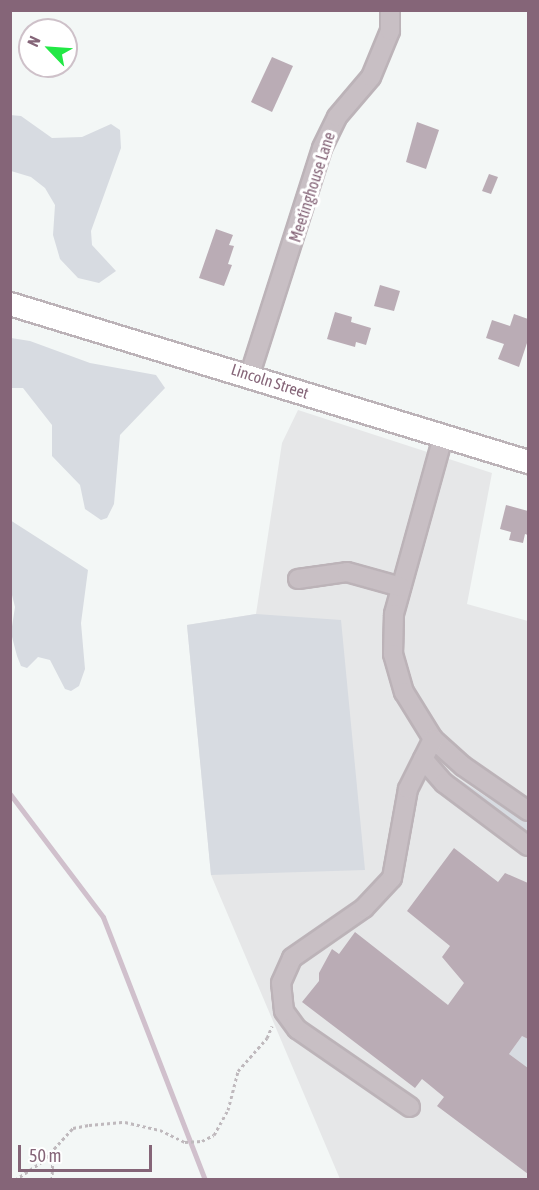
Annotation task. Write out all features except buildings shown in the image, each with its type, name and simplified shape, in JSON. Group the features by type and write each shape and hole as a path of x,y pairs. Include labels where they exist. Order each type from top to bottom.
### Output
{"main road":[{"name":"Lincoln Street","path":"10,304 250,374 443,437 528,462"}],"street":[{"name":"Meetinghouse Lane","path":"250,374 322,148 337,117 371,76 390,31 390,10"},
{"path":"443,437 394,615 393,654 404,692 434,739 463,766 528,811"},
{"path":"298,579 347,572 401,586"},
{"path":"410,1107 297,1029 283,1002 281,982 292,958 364,908 392,878 408,789 434,739"},
{"path":"423,759 444,783 528,846"}],"path":[{"path":"15,1179 42,1162 74,1128 125,1122 159,1130 185,1142 202,1141 214,1135 228,1110 238,1071 267,1038 283,1002"},
{"path":"52,1149 52,1179"}],"shaded area":[{"path":"10,115 21,116 52,138 82,137 111,124 120,130 121,148 91,231 92,245 116,271 99,283 78,278 60,259 53,235 55,205 45,188 31,177 11,171"},
{"path":"11,338 30,341 90,363 156,375 165,388 120,435 114,504 107,518 101,520 85,509 80,485 52,456 52,425 23,388 11,388"},
{"path":"298,410 492,473 467,604 528,621 528,1179 340,1179 211,875 187,625 256,614 282,443"},
{"path":"10,520 88,570 81,623 85,669 79,686 71,691 65,689 50,660 38,657 27,668 21,666 17,656 11,633 15,607 10,587"},
{"path":"256,614 341,620 365,870 211,875 187,625"},
{"path":"444,770 528,823 528,840 459,788"},
{"path":"522,1036 528,1039 528,1068 509,1054"}],"waterway":[{"path":"10,794 103,917 205,1180"}]}
